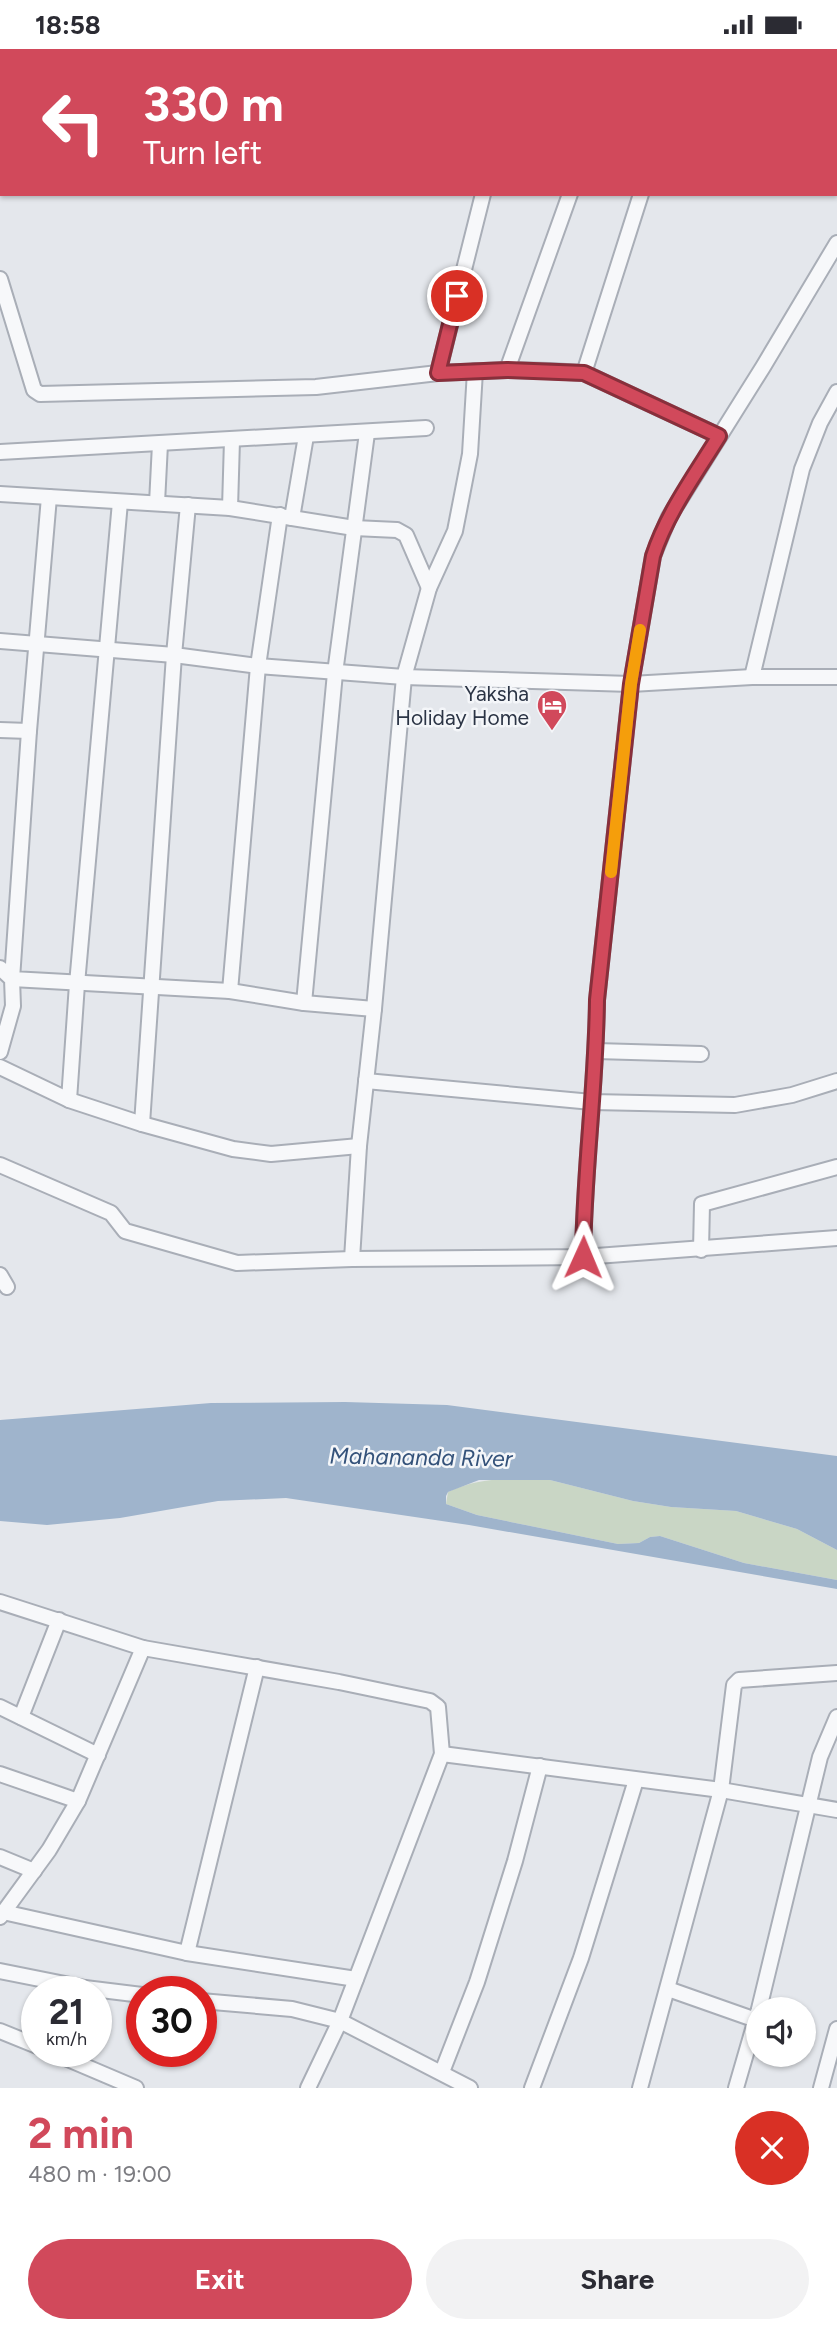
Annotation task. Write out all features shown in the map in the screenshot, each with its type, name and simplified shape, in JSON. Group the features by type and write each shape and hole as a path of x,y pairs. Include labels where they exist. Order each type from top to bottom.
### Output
{"street":[{"path":"438,373 482,196"},
{"path":"507,370 569,196"},
{"path":"584,373 640,196"},
{"path":"583,1257 583,1203 596,1051 597,1000 631,684 653,556 669,517 837,243"},
{"path":"0,279 34,390 40,394 316,387 475,371 584,373 719,436"},
{"path":"352,1259 359,1146 404,677 429,588 455,531 470,454 475,371"},
{"path":"752,677 802,468 820,423 837,393"},
{"path":"0,452 426,428"},
{"path":"304,1003 334,673 367,433"},
{"path":"230,991 258,666 286,516 306,436"},
{"path":"230,508 232,440"},
{"path":"157,503 160,443"},
{"path":"0,494 230,508 354,528 397,530 406,535 429,588"},
{"path":"0,1052 13,1006 12,979 29,731 49,497"},
{"path":"69,1100 120,502"},
{"path":"142,1124 174,655 188,505"},
{"path":"0,641 174,655 334,673 404,677 631,684 752,677 837,677"},
{"path":"0,730 29,731"},
{"path":"0,968 12,979 230,991 304,1003 374,1009"},
{"path":"596,1051 701,1054"},
{"path":"0,1067 69,1100 233,1149 271,1154 359,1146"},
{"path":"366,1081 592,1102 735,1105 792,1095 837,1081"},
{"path":"0,1165 111,1213 125,1231 241,1263 583,1257 837,1238"},
{"path":"701,1249 702,1204 837,1167"},
{"path":"0,1602 143,1648 430,1701 438,1707 442,1754 340,2021 308,2088"},
{"path":"21,1717 59,1620"},
{"path":"143,1648 78,1801 34,1871 1,1915 187,1952 356,1979"},
{"path":"187,1952 257,1667"},
{"path":"640,2088 721,1790 736,1682 837,1673"},
{"path":"0,1707 97,1755"},
{"path":"761,1997 807,1805 823,1747 837,1717"},
{"path":"442,1754 721,1790 837,1810"},
{"path":"442,2073 477,1982 540,1766"},
{"path":"0,1774 78,1801"},
{"path":"532,2088 580,1958 636,1780"},
{"path":"0,1857 34,1871"},
{"path":"0,1971 85,1988 126,1993"},
{"path":"667,1989 746,2011"},
{"path":"217,2002 292,2009 340,2021 470,2088"},
{"path":"821,2088 837,2029"},
{"path":"0,2031 21,2040"},
{"path":"736,2088 746,2053"},
{"path":"87,2067 136,2088"}],"green space":[{"path":"508,1479 550,1480 633,1501 671,1507 736,1511 797,1529 837,1550 837,1580 744,1563 660,1536 650,1537 639,1543 618,1544 477,1515 446,1504 448,1492 477,1482"}],"water":[{"name":"Mahananda River","path":"345,1402 447,1405 837,1456 837,1550 797,1529 736,1511 671,1507 633,1501 550,1480 479,1480 448,1492 446,1504 477,1515 618,1544 639,1543 650,1537 660,1536 744,1563 837,1580 837,1589 469,1525 286,1498 218,1501 120,1518 47,1525 0,1521 0,1420 211,1403"}],"slow traffic":[{"path":"611,872 631,684 640,630"}],"place":[{"name":"Yaksha Holiday Home","path":"552,732"}],"route":[{"path":"457,296 438,373 507,370 584,373 719,436 659,538 653,556 631,684 597,1000 596,1051 583,1203 583,1257"}]}
